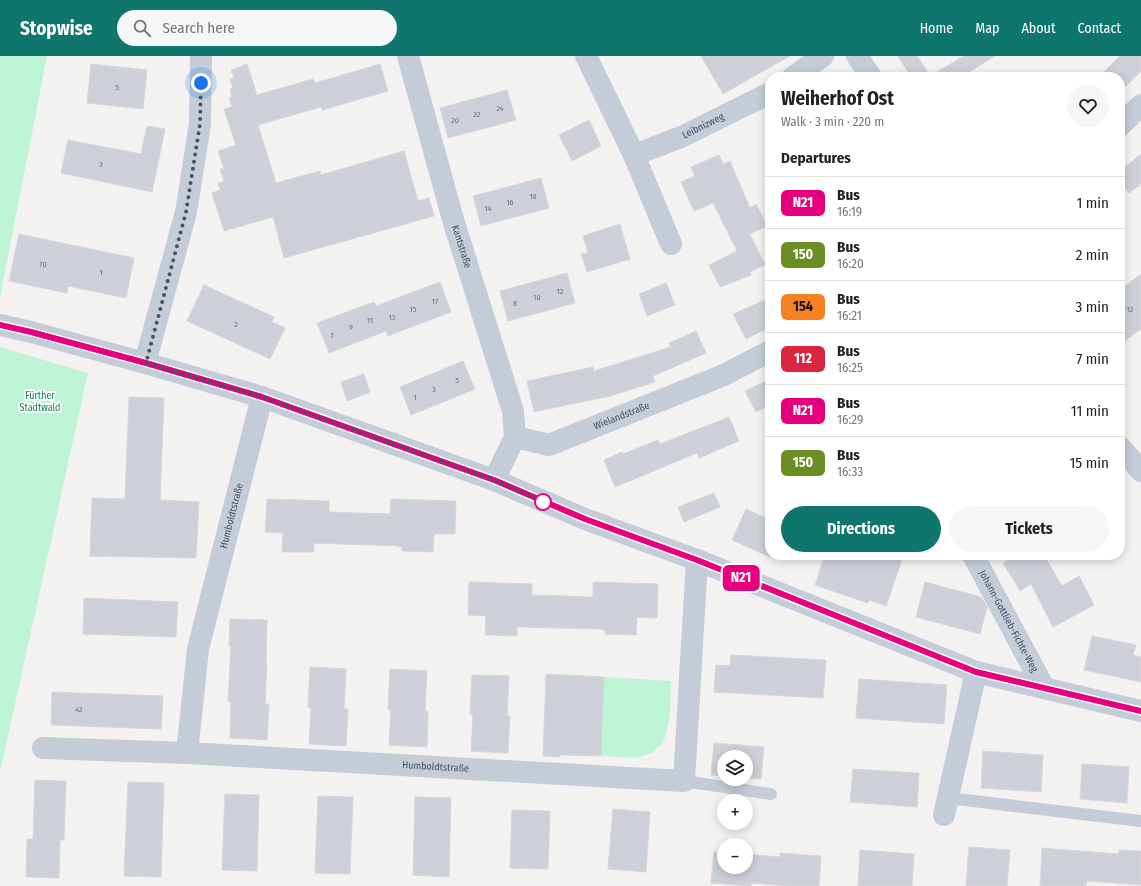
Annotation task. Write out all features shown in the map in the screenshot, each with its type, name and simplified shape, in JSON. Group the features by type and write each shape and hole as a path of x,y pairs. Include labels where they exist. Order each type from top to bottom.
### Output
{"street":[{"path":"146,363 186,212 200,124 201,56"},
{"name":"Kantstraße","path":"408,56 454,223 512,411 515,437"},
{"path":"586,56 634,155 671,244"},
{"path":"800,72 823,56"},
{"path":"858,56 868,72"},
{"name":"Leibnizweg","path":"634,155 681,137 765,95"},
{"path":"1125,121 1141,105"},
{"path":"0,325 146,363 262,397 494,480 585,519 697,560 976,672 1141,711"},
{"name":"Wielandstraße","path":"515,437 549,445 724,375 765,354"},
{"name":"Humboldtstraße","path":"188,753 198,649 262,397"},
{"path":"494,480 515,437"},
{"path":"1125,453 1141,471"},
{"path":"684,781 697,560"},
{"name":"Johann-Gottlieb-Fichte-Weg","path":"976,560 1044,688"},
{"path":"946,807 976,672"},
{"name":"Humboldtstraße","path":"43,748 188,753 684,781"}],"lane":[{"name":"Humboldtstraße","path":"684,781 771,794"},
{"path":"946,807 1141,821"}],"green space":[{"path":"0,56 47,56 0,297"},
{"name":"Fürther Stadtwald","path":"0,347 88,373 0,772"},
{"path":"604,677 671,681 670,715 667,730 663,743 652,753 636,758 601,756"}],"building":[{"path":"701,56 790,56 723,94"},
{"path":"898,56 917,56 927,72 908,72"},
{"path":"964,56 995,56 969,72 937,72"},
{"path":"1120,56 1141,56 1141,71 1125,87 1125,72 1104,72"},
{"path":"91,64 147,70 143,109 87,103"},
{"path":"247,64 257,95 313,79 315,83 380,64 388,91 322,110 321,107 258,125 276,183 320,171 321,175 404,151 418,201 429,198 434,216 284,258 273,217 224,231 212,193 220,190 218,183 224,181 220,169 224,168 218,151 236,145 224,109 232,107 229,98 232,97 230,89 233,88 230,79 234,78 231,70"},
{"path":"507,90 516,120 448,138 440,108"},
{"path":"589,120 601,146 572,161 559,135"},
{"path":"147,126 165,129 152,192 61,173 68,140 141,154"},
{"path":"1141,154 1141,184 1129,193 1125,188 1125,167"},
{"path":"719,155 723,164 730,161 750,208 756,204 765,222 765,227 750,234 765,265 750,272 751,275 720,287 709,265 737,251 713,203 694,211 681,182 695,176 691,167"},
{"path":"541,178 549,208 481,226 473,196"},
{"path":"620,224 630,259 587,272 581,254 588,253 583,236"},
{"path":"19,234 134,258 126,298 68,286 67,293 9,281"},
{"path":"567,273 575,303 508,321 500,291"},
{"path":"1141,274 1141,329 1125,340 1125,286"},
{"path":"440,282 451,312 388,336 386,331 329,353 317,323 374,302 376,306"},
{"path":"666,283 675,305 647,316 639,294"},
{"path":"204,285 274,317 272,322 285,328 270,359 187,321"},
{"path":"765,300 765,330 746,339 733,314"},
{"path":"696,331 706,353 653,376 655,382 610,396 534,412 527,381 593,367 594,371 671,347 669,343"},
{"path":"463,361 475,389 411,415 400,387"},
{"path":"364,374 370,392 347,401 341,382"},
{"path":"765,381 765,408 756,412 745,391"},
{"path":"129,397 164,398 160,500 199,502 196,558 90,556 92,498 125,499"},
{"path":"729,417 739,441 699,458 697,453 615,487 604,460 622,452 623,454 658,440 660,444"},
{"path":"714,493 720,507 684,522 678,507"},
{"path":"267,499 329,501 329,512 390,514 391,499 456,501 455,534 434,534 433,552 402,551 402,547 399,546 314,543 314,552 282,552 283,533 265,532"},
{"path":"746,509 765,518 765,555 732,540"},
{"path":"823,560 902,560 886,606 869,600 868,603 815,585"},
{"path":"1008,560 1047,560 1062,586 1079,576 1094,605 1053,627 1031,584 1020,591 1003,563"},
{"path":"469,582 532,584 532,595 593,597 593,582 658,584 657,618 637,617 636,635 605,634 605,630 601,629 517,627 517,636 485,635 486,616 468,615"},
{"path":"925,582 981,597 987,607 980,634 916,617"},
{"path":"84,598 178,602 176,637 83,634"},
{"path":"230,619 267,620 265,704 269,704 267,740 230,738 231,702 228,702 231,646 229,646"},
{"path":"1092,636 1136,645 1133,655 1141,657 1141,682 1084,670"},
{"path":"731,655 826,660 823,698 714,692 716,665 730,666"},
{"path":"310,667 346,669 344,709 348,709 346,746 309,744 311,708 308,707"},
{"path":"390,669 427,671 425,711 428,711 427,747 389,745 391,709 388,709"},
{"path":"546,674 604,677 601,756 543,756"},
{"path":"472,675 509,676 507,716 510,716 508,753 471,751 473,715 470,714"},
{"path":"859,679 947,685 944,724 856,718"},
{"path":"52,692 163,696 161,729 51,725"},
{"path":"714,743 764,747 761,779 753,778 753,750 717,750 717,775 711,775"},
{"path":"983,751 1043,755 1041,792 981,788"},
{"path":"1082,764 1129,767 1127,803 1080,799"},
{"path":"853,769 919,773 917,807 850,802"},
{"path":"35,780 66,781 64,840 60,840 59,878 26,877 27,839 33,839"},
{"path":"128,782 164,783 161,877 124,876"},
{"path":"225,794 259,795 257,871 222,870"},
{"path":"318,796 353,797 350,874 315,873"},
{"path":"415,797 451,798 449,877 413,875"},
{"path":"613,809 650,812 646,872 608,869"},
{"path":"512,810 550,811 548,869 510,868"},
{"path":"969,847 1010,850 1007,886 966,886"},
{"path":"1042,848 1118,854 1119,850 1141,851 1141,885 1087,881 1086,886 1040,886"},
{"path":"860,850 914,854 912,886 858,886"},
{"path":"714,852 717,852 717,874 753,874 753,855 780,857 780,853 821,856 819,886 790,886 751,883 751,886 711,883"}],"bus line":[{"name":"N21","path":"0,325 146,363 262,397 494,480 585,519 697,560 976,672 1141,711"}],"route":[{"path":"201,83 200,124 186,212 146,363 262,397 494,480 543,502"}]}
